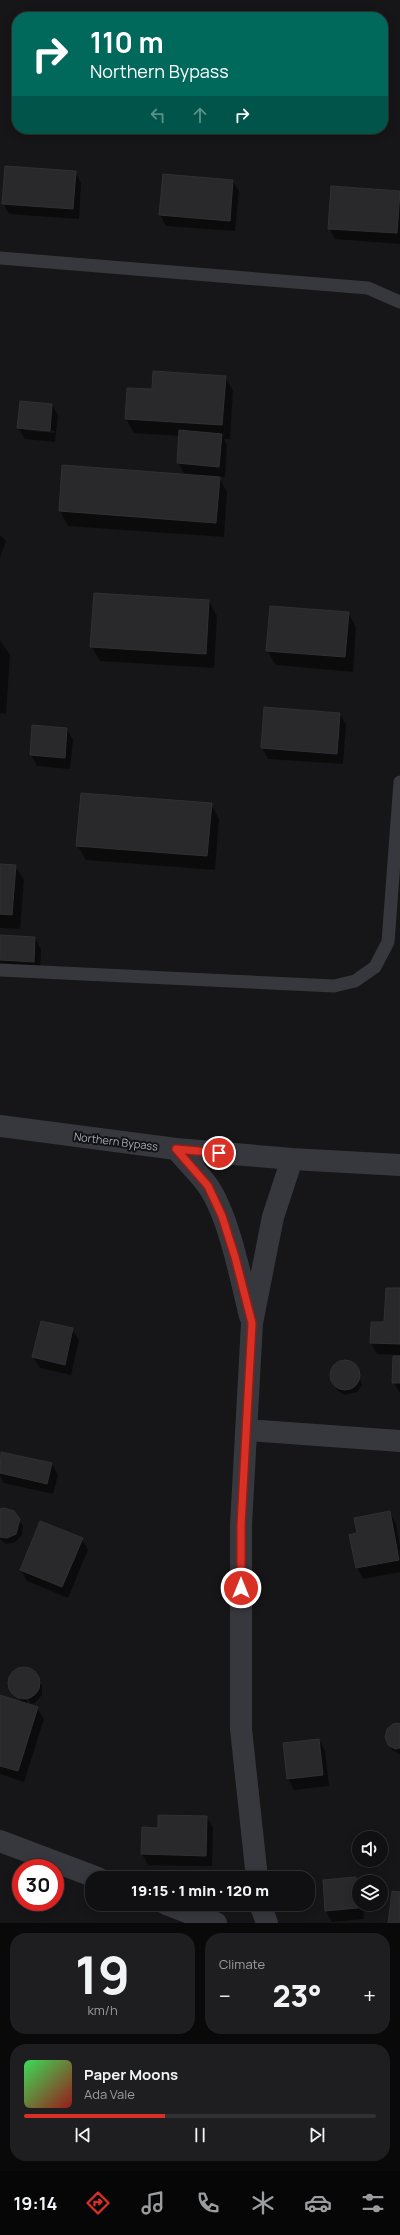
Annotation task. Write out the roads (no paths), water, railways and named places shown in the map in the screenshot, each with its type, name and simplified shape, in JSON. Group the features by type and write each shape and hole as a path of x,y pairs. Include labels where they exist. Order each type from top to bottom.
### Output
{"street":[{"name":"Northern Bypass","path":"0,1126 176,1149 292,1159 400,1165"},
{"path":"176,1149 208,1186 222,1216 235,1257 252,1323"},
{"path":"256,1871 242,1729 241,1525 252,1323 273,1217 292,1159"},
{"path":"246,1430 400,1441"},
{"path":"0,1841 85,1873"},
{"path":"184,1911 216,1923"}],"lane":[{"path":"0,258 368,288 400,302"},
{"path":"0,970 334,986 355,981 375,967 388,942 400,782"}]}
